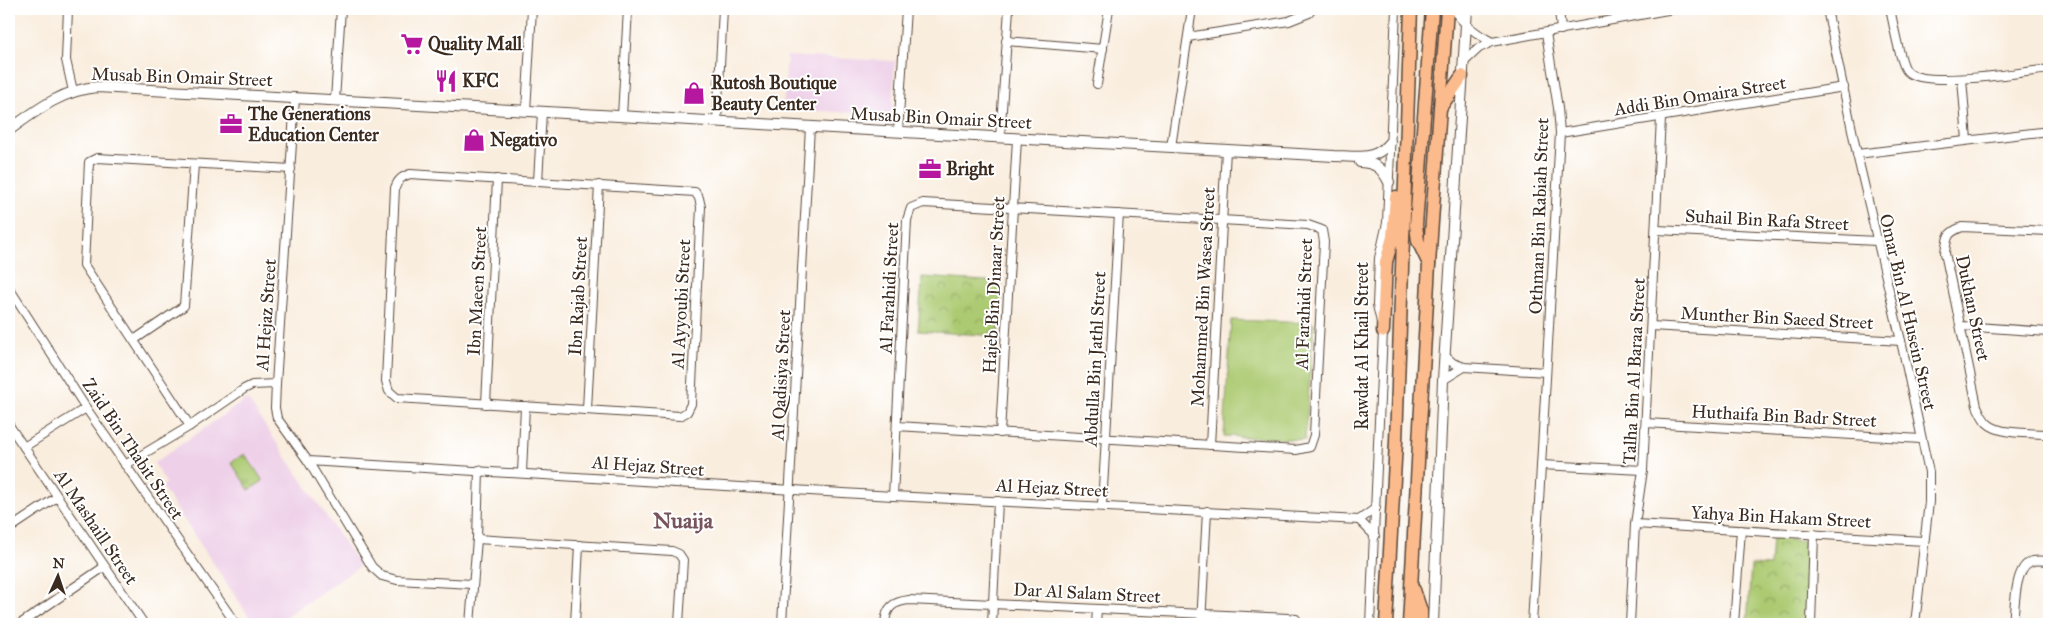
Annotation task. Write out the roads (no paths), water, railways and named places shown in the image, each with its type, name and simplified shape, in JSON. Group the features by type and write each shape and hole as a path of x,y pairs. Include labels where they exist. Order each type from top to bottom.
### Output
{"main road":[{"name":"Rawdat Al Khail Street","path":"1386,624 1396,442 1411,9"},
{"path":"1429,264 1418,241 1416,225 1432,9"},
{"path":"1409,624 1429,264 1446,9"},
{"path":"1440,108 1462,76"},
{"path":"1383,330 1386,262 1394,232 1399,167 1406,138"},
{"path":"1412,584 1418,602 1421,624"}],"street":[{"path":"68,9 66,60 73,91"},
{"path":"335,100 341,9"},
{"path":"526,111 532,9"},
{"path":"622,116 628,9"},
{"path":"717,122 723,9"},
{"path":"898,132 906,9"},
{"path":"1000,138 1008,9"},
{"path":"1097,84 1109,9"},
{"path":"1171,148 1192,9"},
{"path":"1188,36 1289,21 1310,13 1312,9"},
{"name":"Rawdat Al Khail Street","path":"1370,624 1383,330 1377,304 1379,258 1388,222 1396,9"},
{"path":"1453,9 1466,26 1492,42"},
{"path":"1433,624 1444,355 1467,9"},
{"path":"1559,9 1561,30"},
{"path":"1464,62 1479,48 1492,42 1561,30 1641,11 1673,9"},
{"name":"Omar Bin Al Husein Street","path":"1827,9 1857,154 1901,341 1930,485 1916,624"},
{"path":"1890,9 1904,69 1920,78 1962,79 2049,69"},
{"name":"Othman Bin Rabiah Street","path":"1532,624 1560,133 1546,33"},
{"path":"1006,41 1103,48"},
{"path":"1962,79 1967,140"},
{"name":"Musab Bin Omair Street","path":"9,130 54,99 73,91 97,87 1334,156 1374,156 1381,152 1390,142"},
{"name":"Addi Bin Omaira Street","path":"1560,133 1662,118 1844,87"},
{"name":"Al Hejaz Street","path":"295,98 275,408 277,418 308,461 893,496 1102,505 1359,520"},
{"path":"538,181 542,112"},
{"name":"Talha Bin Al Baraa Street","path":"1630,624 1635,524 1643,470 1646,423 1662,118"},
{"name":"Al Qadisiya Street","path":"782,624 810,127"},
{"path":"1857,154 2049,131"},
{"name":"Hajeb Bin Dinaar Street","path":"1000,433 1017,139"},
{"name":"Mohammed Bin Wasea Street","path":"1210,445 1226,150"},
{"name":"Musab Bin Omair Street","path":"1334,156 1376,165 1383,171 1389,182"},
{"path":"190,426 84,265 89,162 97,158 291,169"},
{"path":"134,340 184,306 194,164"},
{"name":"Al Ayyoubi Street","path":"410,174 538,181 688,190 695,192 700,198 691,404 687,412 680,416 397,398 389,391 386,382 388,333 396,188 398,181 403,176 410,174"},
{"name":"Ibn Maeen Street","path":"486,404 497,179"},
{"name":"Ibn Rajab Street","path":"587,409 599,185"},
{"name":"Al Farahidi Street","path":"893,496 907,220 911,208 923,203 1222,219 1315,227 1322,230 1324,242 1314,435 1310,447 1296,450 897,426"},
{"name":"Abdulla Bin Jathl Street","path":"1102,505 1118,214"},
{"name":"Dukhan Street","path":"2049,231 1962,227 1951,232 1946,239 1945,253 1977,406 1982,417 1988,425 2002,430 2049,434"},
{"name":"Suhail Bin Rafa Street","path":"1657,230 1877,241"},
{"name":"Zaid Bin Thabit Street","path":"9,288 86,408 236,624"},
{"name":"Munther Bin Saeed Street","path":"1651,326 1901,341"},
{"path":"1961,326 2049,332"},
{"path":"1444,355 1453,363 1464,367 1546,372"},
{"path":"1443,380 1464,367"},
{"path":"126,465 252,385 276,384"},
{"path":"522,473 525,406"},
{"path":"24,447 86,408"},
{"name":"Huthaifa Bin Badr Street","path":"1646,423 1921,439"},
{"name":"Al Mashaill Street","path":"9,425 144,624"},
{"path":"308,461 372,567 382,576 397,580 472,584"},
{"path":"1542,465 1643,470"},
{"path":"470,624 479,470"},
{"path":"9,529 57,497"},
{"path":"992,624 998,501"},
{"path":"1375,537 1359,520 1376,508"},
{"path":"1201,624 1207,511"},
{"name":"Yahya Bin Hakam Street","path":"1635,524 1924,541"},
{"path":"1734,624 1741,530"},
{"path":"1811,624 1814,534"},
{"path":"476,539 672,551 680,554 683,560 679,624"},
{"path":"575,624 579,546"},
{"path":"2013,624 2019,575 2028,562 2036,560 2049,561"},
{"path":"20,624 104,567"},
{"name":"Dar Al Salam Street","path":"885,624 887,612 892,604 899,601 1202,613 1288,618 1296,619 1300,624"},
{"path":"1096,608 1096,624"}],"place":[{"name":"Quality Mall","path":"412,44"},
{"name":"KFC","path":"446,81"},
{"name":"Rutosh Boutique Beauty Center","path":"694,93"},
{"name":"The Generations Education Center","path":"231,124"},
{"name":"Negativo","path":"474,140"},
{"name":"Bright","path":"930,169"}],"district":[{"name":"Nuaija","path":"683,520"}]}
